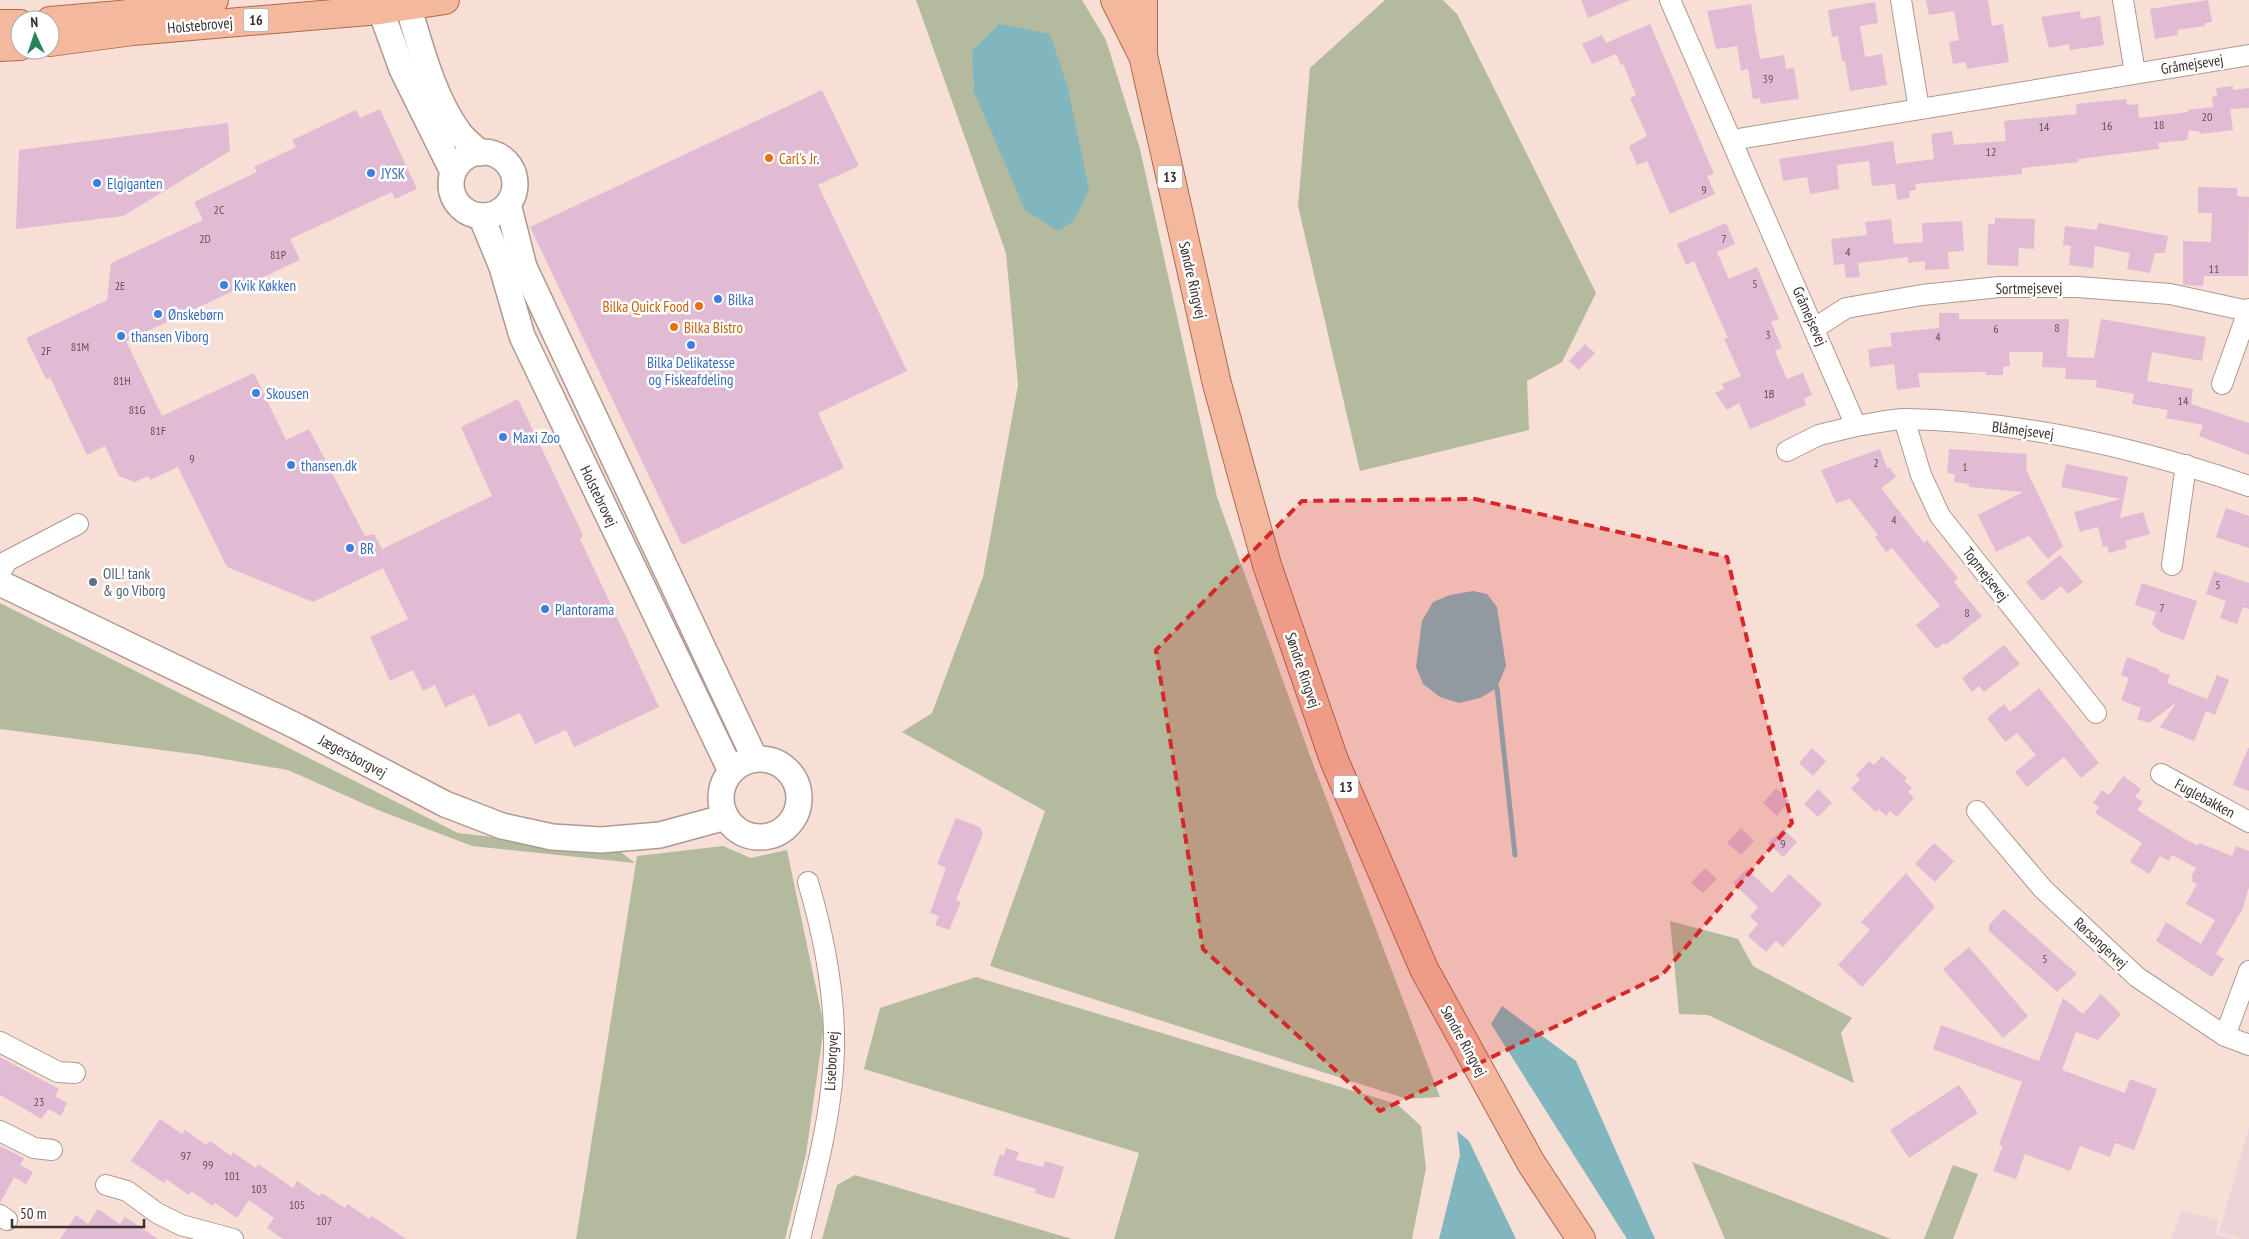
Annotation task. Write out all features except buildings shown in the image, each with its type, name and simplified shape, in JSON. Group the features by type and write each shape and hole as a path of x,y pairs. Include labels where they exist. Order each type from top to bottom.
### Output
{"main road":[{"name":"Holstebrovej","path":"60,20 120,15 214,0"},
{"name":"Holstebrovej","path":"60,41 132,30 445,0"},
{"name":"Søndre Ringvej","path":"1115,0 1143,55"},
{"name":"Søndre Ringvej","path":"1143,0 1143,55 1217,384 1267,565 1334,760 1424,969 1531,1163 1582,1239"}],"street":[{"name":"Gråmejsevej","path":"1670,0 1816,328 1856,426"},
{"path":"1901,0 1919,109"},
{"path":"2123,0 2135,73"},
{"path":"407,3 446,114 459,133 480,153"},
{"path":"379,5 402,69 453,172"},
{"name":"Gråmejsevej","path":"1732,140 2249,54"},
{"path":"480,153 497,156 510,168 515,186 508,204 500,211 481,216 463,209 456,201 451,182 453,172 464,159 480,153"},
{"name":"Holstebrovej","path":"508,204 524,267 754,759"},
{"name":"Holstebrovej","path":"481,216 502,266 522,336 731,771"},
{"name":"Sortmejsevej","path":"1816,328 1846,308 1922,295 1999,288 2077,287 2170,294 2249,310 2222,384"},
{"name":"Blåmejsevej","path":"1856,426 1904,419 2021,429 2096,441 2186,465 2249,486"},
{"name":"Topmejsevej","path":"1904,419 1921,475 1940,516 2096,714"},
{"path":"1787,451 1819,435 1856,426"},
{"path":"2172,565 2186,465"},
{"path":"0,573 7,560 78,524"},
{"name":"Jægersborgvej","path":"0,583 298,727 445,804 502,826 552,837 601,840 660,836 726,817"},
{"path":"754,759 775,762 784,768 793,777 798,794 797,811 791,822 782,830 770,836 758,837 745,834 734,827 726,817 722,806 721,794 724,782 731,771 742,763 754,759"},
{"name":"Fuglebakken","path":"2162,774 2249,822"},
{"name":"Rørsangervej","path":"1977,810 2043,889 2137,977 2225,1036 2249,1045"},
{"name":"Liseborgvej","path":"800,1239 823,1138 833,1070 832,1001 825,945 808,882"},
{"path":"2225,1036 2249,972"},
{"path":"0,1042 58,1072 75,1073"},
{"path":"0,1131 34,1148 52,1150"},
{"path":"106,1185 127,1191 158,1213 181,1225 233,1239"}],"highlighted area":[{"path":"1475,499 1727,557 1792,823 1662,975 1380,1111 1203,949 1156,650 1302,501"}],"shaded area":[{"path":"2249,1127 2249,1239 2243,1239 2219,1232"},
{"path":"2182,1210 2219,1221 2215,1234 2234,1239 2171,1239"}],"green space":[{"path":"916,0 1082,0 1106,40 1140,149 1217,497 1309,753 1440,1097 1407,1099 990,966 1045,811 902,732 932,713 983,577 1018,385 1006,253"},
{"path":"1385,0 1443,0 1457,14 1596,293 1562,362 1527,381 1529,430 1360,471 1298,206 1310,68"},
{"path":"0,603 458,833 621,852 635,863 472,846 378,810 288,770 200,755 0,729"},
{"path":"723,846 751,858 787,850 824,1026 806,1154 785,1239 576,1239 637,856"},
{"path":"1670,921 1738,939 1753,966 1852,1018 1841,1033 1854,1083 1708,1015 1679,1014"},
{"path":"976,977 1397,1104 1421,1126 1426,1168 1412,1239 1114,1239 1139,1153 864,1069 880,1008"},
{"path":"1692,1162 1891,1239 1725,1239"},
{"path":"1953,1165 1978,1174 1953,1239 1924,1239"},
{"path":"855,1175 1072,1239 822,1239 837,1185"}],"water":[{"path":"999,24 1050,34 1068,88 1089,190 1074,221 1058,231 1025,210 974,92 972,51"},
{"path":"1473,591 1487,594 1497,607 1506,666 1497,688 1480,698 1459,703 1440,697 1423,684 1416,667 1422,621 1433,602 1450,595"},
{"path":"1502,1006 1576,1061 1655,1239 1627,1239 1491,1024"},
{"path":"1457,1131 1469,1141 1516,1239 1439,1239 1460,1155"}],"waterway":[{"path":"1497,688 1515,855"}],"place":[{"name":"Carl's Jr.","path":"769,158"},
{"name":"JYSK","path":"371,173"},
{"name":"Elgiganten","path":"97,183"},
{"name":"Kvik Køkken","path":"224,285"},
{"name":"Bilka","path":"718,299"},
{"name":"Bilka Quick Food","path":"699,306"},
{"name":"Ønskebørn","path":"158,314"},
{"name":"Bilka Bistro","path":"674,327"},
{"name":"thansen Viborg","path":"121,336"},
{"name":"Bilka Delikatesse og Fiskeafdeling","path":"691,345"},
{"name":"Skousen","path":"256,393"},
{"name":"Maxi Zoo","path":"503,437"},
{"name":"thansen.dk","path":"291,465"},
{"name":"BR","path":"350,548"},
{"name":"OIL! tank & go Viborg","path":"93,582"},
{"name":"Plantorama","path":"545,609"}]}
